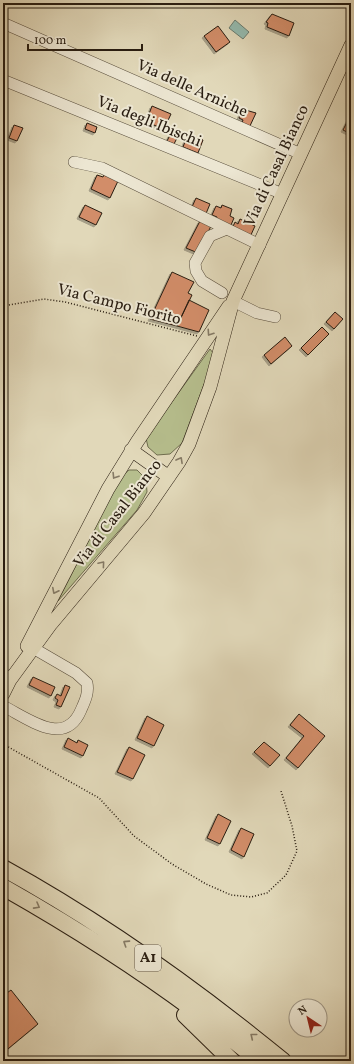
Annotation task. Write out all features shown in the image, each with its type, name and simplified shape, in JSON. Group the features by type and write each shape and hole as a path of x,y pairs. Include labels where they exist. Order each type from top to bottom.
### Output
{"highway":[{"name":"A1","path":"3,868 43,890 134,948 221,1010 283,1061"},
{"name":"A1","path":"3,887 50,914 139,972 187,1005 259,1061"},
{"path":"139,972 232,1061"}],"main road":[{"name":"Via di Casal Bianco","path":"6,689 99,504 131,450 233,301 351,45"},
{"name":"Via di Casal Bianco","path":"6,689 33,648 144,513 169,477 189,444 210,387 233,301"},
{"path":"131,450 169,477"}],"street":[{"name":"Via delle Arniche","path":"3,23 301,154"},
{"name":"Via degli Ibischi","path":"3,80 283,194"},
{"path":"74,162 102,168 260,245"},
{"path":"222,293 203,283 195,266 208,238 226,229"},
{"path":"233,301 257,313 275,317"},
{"path":"3,706 46,727 57,730 67,728 79,714 87,695 87,683 76,673 33,648"}],"path":[{"name":"Via Campo Fiorito","path":"3,306 44,299 65,302 207,338"},
{"path":"3,744 99,798 134,836 206,884 231,895 251,897 267,893 286,875 297,851 292,826 281,791"}],"green space":[{"path":"210,349 213,353 211,366 182,443 170,454 157,455 148,447 146,438"},
{"path":"129,470 137,470 146,479 147,492 137,510 58,601 118,482"}],"water":[{"path":"235,20 249,32 243,39 229,28"}],"building":[{"path":"272,14 294,23 289,36 267,27 268,23 266,22"},
{"path":"218,26 230,42 216,52 204,36"},
{"path":"152,106 171,114 164,129 146,122"},
{"path":"242,109 256,113 249,128 241,125 243,120 239,118"},
{"path":"351,114 351,134 343,130"},
{"path":"87,123 97,127 95,133 85,129"},
{"path":"14,125 23,128 17,141 9,138"},
{"path":"188,134 203,140 198,153 183,147"},
{"path":"170,135 177,138 174,144 167,141"},
{"path":"97,175 103,177 104,175 118,181 110,198 91,189"},
{"path":"196,198 210,204 205,216 192,207"},
{"path":"85,205 102,213 96,225 79,217"},
{"path":"222,205 232,209 230,216 234,218 231,225 216,220 217,217 212,215 216,206 221,208"},
{"path":"240,219 255,226 250,237 232,229 235,222 238,224"},
{"path":"200,221 211,226 198,253 186,248"},
{"path":"172,272 194,282 188,293 192,295 177,326 150,319"},
{"path":"189,300 209,310 199,332 177,326"},
{"path":"335,312 343,319 334,329 326,322"},
{"path":"322,327 329,334 308,355 301,348"},
{"path":"285,337 292,346 271,364 264,355"},
{"path":"33,677 55,687 51,696 29,685"},
{"path":"65,685 70,687 61,707 56,705 58,700 55,698 57,694 61,696"},
{"path":"299,714 325,736 298,768 286,758 304,736 290,725"},
{"path":"147,716 164,725 154,746 137,738"},
{"path":"68,738 77,743 78,740 88,745 83,756 64,747"},
{"path":"264,742 280,755 270,766 254,752"},
{"path":"129,747 145,755 133,779 117,772"},
{"path":"218,814 231,821 220,844 207,838"},
{"path":"241,828 254,834 244,857 231,850"},
{"path":"11,990 38,1024 3,1053 3,994 4,995"}]}
